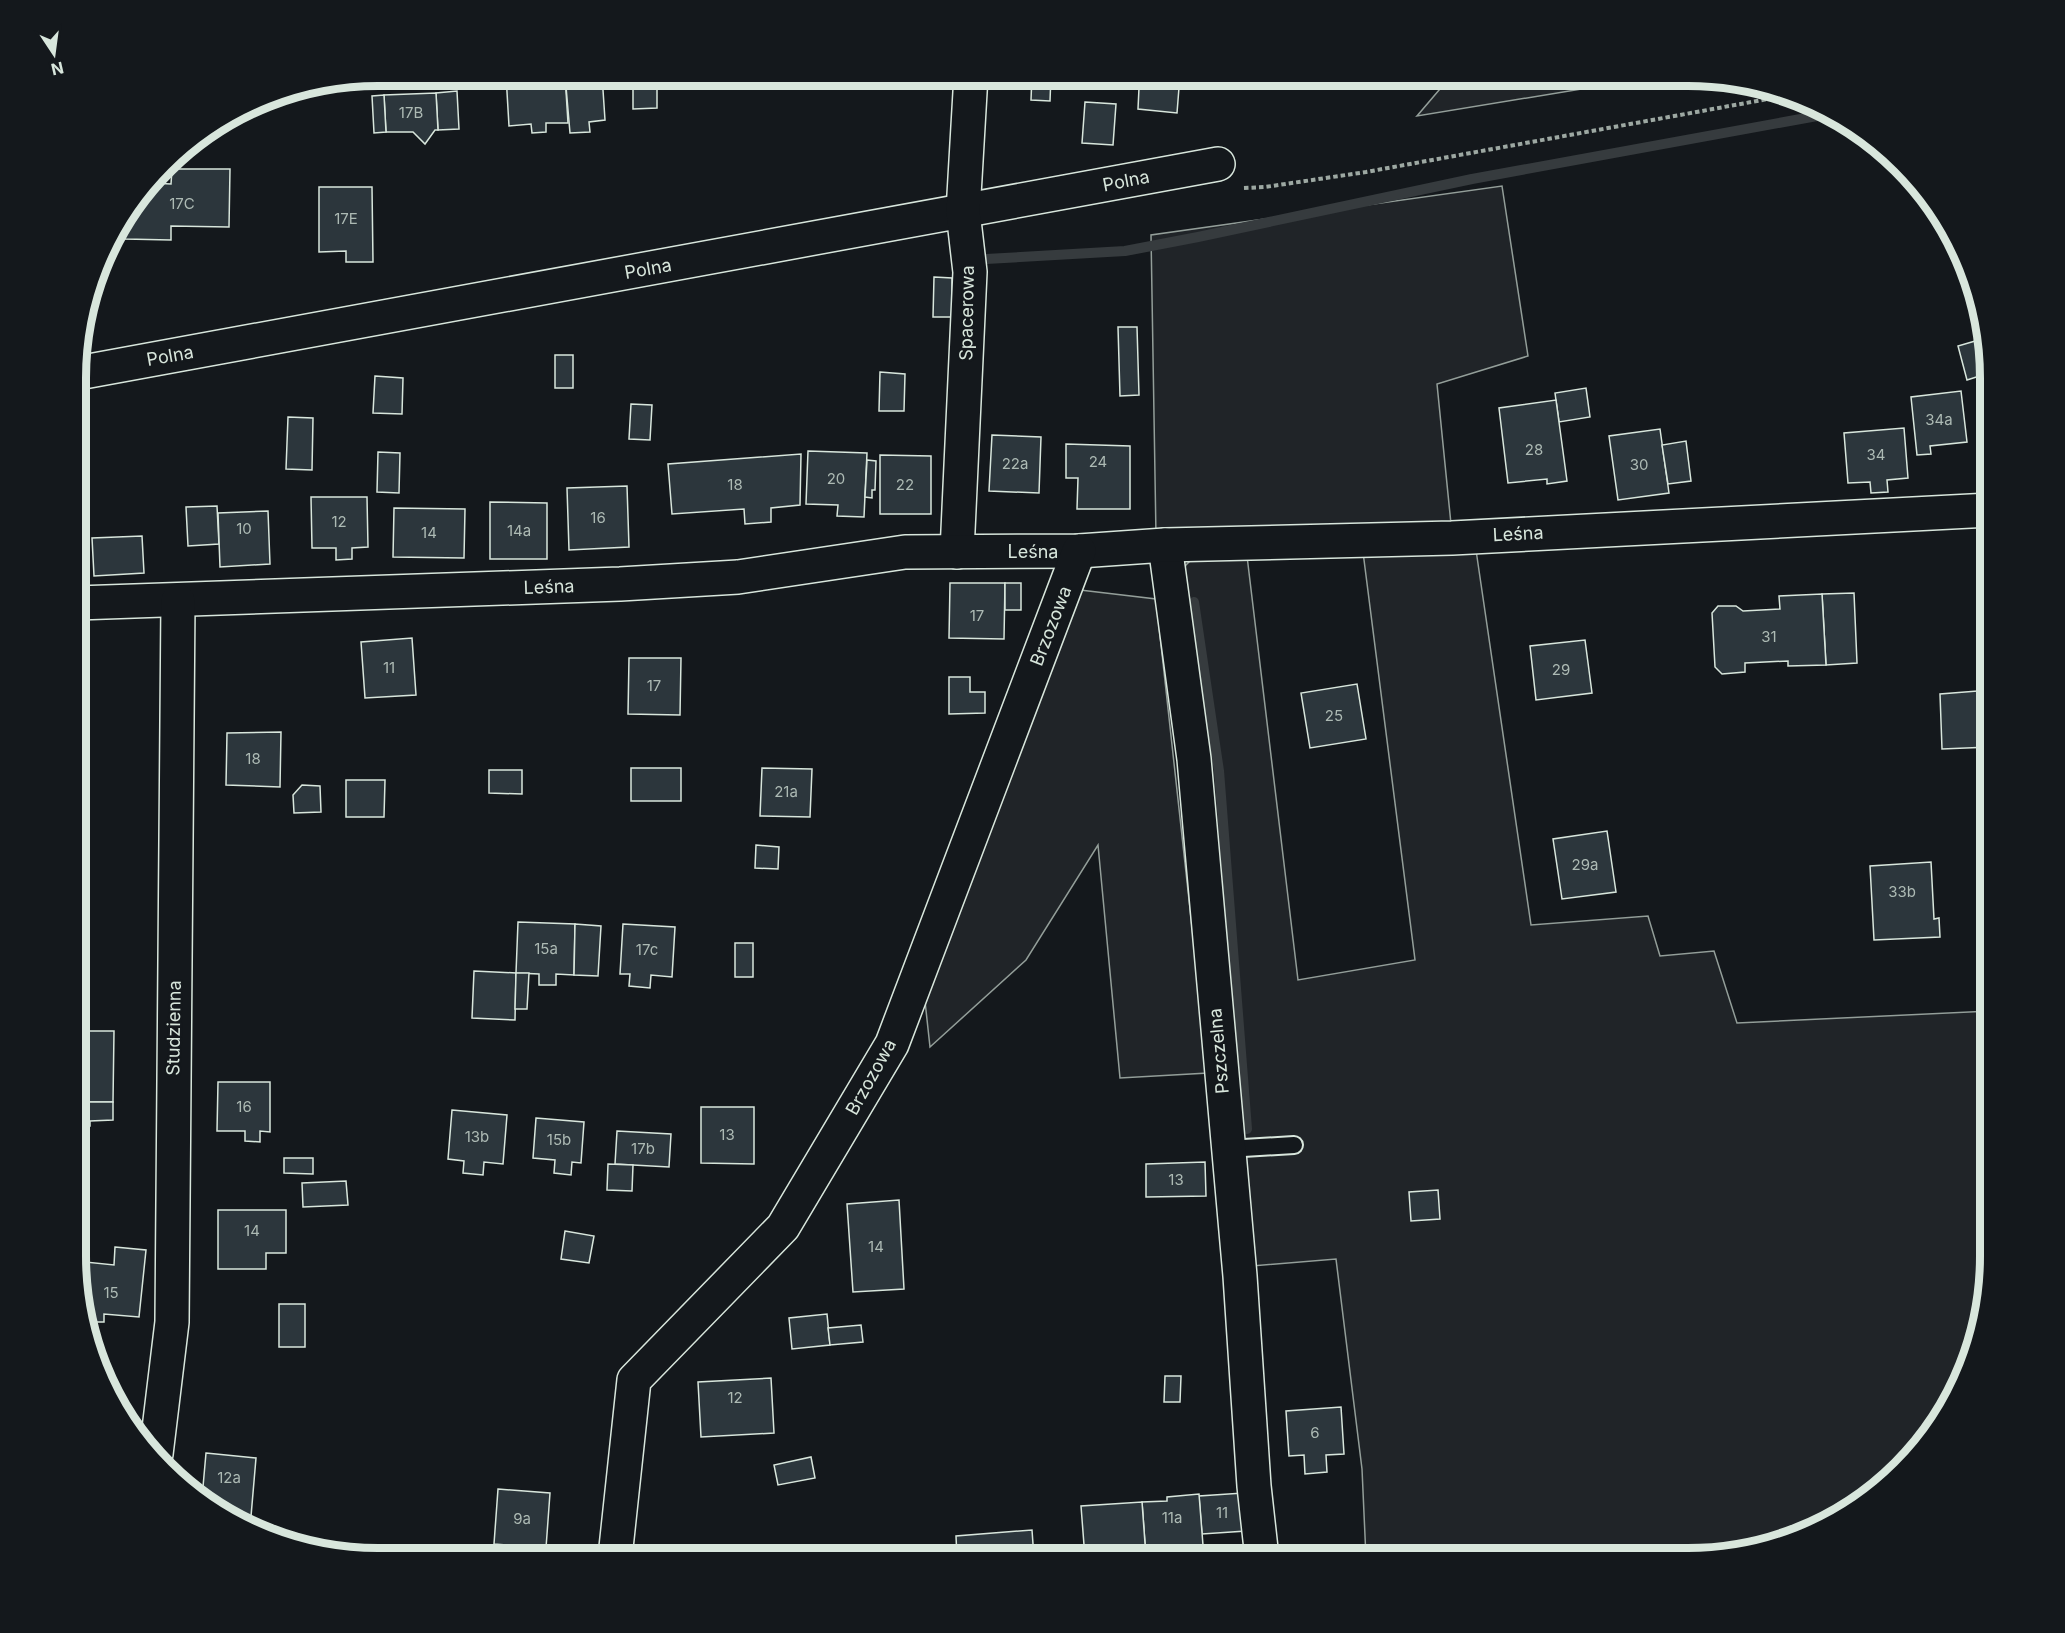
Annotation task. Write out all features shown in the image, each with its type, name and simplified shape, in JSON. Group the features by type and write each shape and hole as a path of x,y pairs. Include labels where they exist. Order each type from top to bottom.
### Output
{"street":[{"name":"Spacerowa","path":"957,552 970,272 963,212 970,86"},
{"name":"Polna","path":"86,372 1218,164"},
{"name":"Leśna","path":"86,603 178,601 738,577 904,552 1079,551 1165,545 1452,538 1980,511"},
{"name":"Pszczelna","path":"1165,545 1194,759 1240,1276 1254,1486 1261,1548"},
{"name":"Brzozowa","path":"616,1548 634,1380 783,1227 891,1044 1079,551"},
{"name":"Studzienna","path":"157,1447 172,1322 178,601"}],"lane":[{"path":"1227,1149 1294,1145"}],"path":[{"path":"1265,187 1366,172 1773,98"}],"shaded area":[{"path":"1442,86 1599,86 1417,116"},
{"path":"1502,186 1528,356 1437,384 1451,524 1156,536 1151,235"},
{"path":"1476,550 1531,925 1648,916 1660,956 1714,951 1737,1023 1980,1011 1980,1255 1974,1312 1964,1349 1949,1384 1930,1418 1894,1462 1850,1498 1799,1525 1763,1538 1706,1547 1366,1548 1362,1469 1336,1259 1252,1266 1182,574 1186,565 1193,558 1247,556 1298,980 1415,960 1363,552"},
{"path":"1080,590 1156,599 1208,1073 1120,1078 1098,845 1026,960 930,1047 924,992"}],"building":[{"path":"507,86 566,86 568,123 546,123 546,132 532,133 531,124 509,126"},
{"path":"566,86 603,86 605,120 589,122 590,132 570,133"},
{"path":"633,86 657,86 657,108 633,109"},
{"path":"1032,86 1051,86 1050,101 1031,100"},
{"path":"1120,86 1179,86 1177,113 1138,109 1139,88"},
{"path":"457,91 459,129 438,130 436,93"},
{"path":"436,93 438,130 435,130 425,144 413,132 386,132 384,95"},
{"path":"384,95 386,132 374,133 372,96"},
{"path":"1085,102 1116,104 1113,145 1082,143"},
{"path":"173,169 230,169 229,227 171,226 171,240 125,239 125,231 135,215 158,185 171,184"},
{"path":"319,187 372,187 373,262 346,262 346,251 319,252"},
{"path":"934,277 952,278 952,317 933,317"},
{"path":"1118,327 1137,327 1139,395 1120,396"},
{"path":"1977,340 1980,376 1967,380 1958,346"},
{"path":"555,355 573,355 573,388 555,388"},
{"path":"880,372 905,374 904,411 879,411"},
{"path":"375,376 403,378 402,414 373,413"},
{"path":"1586,388 1590,417 1559,422 1555,393"},
{"path":"1961,391 1967,442 1930,446 1931,454 1917,455 1911,397"},
{"path":"1556,400 1567,481 1547,484 1547,479 1508,483 1499,408"},
{"path":"631,404 652,405 650,440 629,439"},
{"path":"288,417 313,418 312,470 286,469"},
{"path":"1904,428 1908,478 1887,480 1888,492 1871,493 1870,482 1848,483 1844,433"},
{"path":"1660,429 1669,493 1618,500 1609,436"},
{"path":"992,435 1041,437 1039,493 989,491"},
{"path":"1686,441 1691,481 1668,484 1662,445"},
{"path":"1066,444 1130,446 1130,509 1077,509 1078,478 1066,478"},
{"path":"808,451 867,453 864,517 837,516 838,505 806,504"},
{"path":"378,452 400,453 399,493 377,492"},
{"path":"801,454 800,505 771,508 771,522 745,524 744,509 672,514 668,464"},
{"path":"880,455 931,456 931,514 880,514"},
{"path":"867,460 876,461 875,490 872,490 872,498 865,497"},
{"path":"627,486 629,547 569,550 567,488"},
{"path":"311,497 367,497 368,547 352,548 352,559 336,560 336,548 312,548"},
{"path":"490,502 547,503 547,559 490,559"},
{"path":"217,506 219,544 188,546 186,507"},
{"path":"394,508 465,509 464,558 393,557"},
{"path":"268,511 270,564 220,567 218,513"},
{"path":"142,536 144,573 94,576 92,538"},
{"path":"950,583 1005,583 1004,639 949,638"},
{"path":"1005,583 1021,583 1021,610 1005,610"},
{"path":"1854,593 1857,663 1826,665 1822,594"},
{"path":"1822,594 1826,665 1788,666 1788,661 1745,663 1745,672 1722,674 1715,667 1712,613 1718,606 1736,606 1743,611 1780,609 1779,596"},
{"path":"412,638 416,695 365,698 361,642"},
{"path":"1585,640 1592,693 1536,700 1530,646"},
{"path":"629,658 681,658 680,715 628,714"},
{"path":"949,677 970,677 970,692 985,692 985,713 949,714"},
{"path":"1357,684 1366,739 1310,748 1301,693"},
{"path":"1980,691 1980,747 1942,749 1940,694"},
{"path":"281,732 280,787 226,785 227,733"},
{"path":"631,768 681,768 681,801 631,801"},
{"path":"762,768 812,769 810,817 760,816"},
{"path":"489,770 522,770 522,794 489,793"},
{"path":"346,780 385,780 384,817 346,817"},
{"path":"302,785 320,786 321,812 294,813 293,795"},
{"path":"1607,831 1616,892 1562,899 1553,839"},
{"path":"756,845 779,847 778,869 755,868"},
{"path":"1931,862 1934,919 1939,918 1940,937 1874,940 1870,866"},
{"path":"518,922 575,924 574,975 556,974 556,985 539,985 539,974 516,973"},
{"path":"575,924 601,926 598,976 574,975"},
{"path":"623,924 675,927 672,977 651,975 650,988 629,986 630,974 620,974"},
{"path":"735,943 753,943 753,977 735,977"},
{"path":"474,971 516,973 515,1020 472,1018"},
{"path":"516,973 529,973 527,1009 515,1009"},
{"path":"86,1031 114,1031 113,1102 86,1102"},
{"path":"218,1082 270,1082 270,1132 260,1131 260,1142 245,1141 245,1131 217,1131"},
{"path":"86,1102 113,1102 113,1120 90,1121 90,1126 86,1126"},
{"path":"701,1107 754,1107 754,1164 701,1163"},
{"path":"452,1110 507,1115 503,1164 484,1162 483,1175 463,1173 464,1161 448,1159"},
{"path":"536,1118 584,1122 581,1163 572,1162 571,1175 554,1173 555,1160 533,1158"},
{"path":"617,1131 671,1134 669,1167 615,1164"},
{"path":"284,1158 313,1158 313,1174 284,1173"},
{"path":"1205,1162 1206,1196 1146,1197 1146,1164"},
{"path":"608,1164 633,1165 632,1191 607,1190"},
{"path":"346,1181 348,1205 303,1207 302,1183"},
{"path":"1438,1190 1440,1219 1411,1221 1409,1192"},
{"path":"899,1200 904,1289 853,1292 847,1204"},
{"path":"218,1210 286,1210 286,1253 266,1253 266,1269 218,1269"},
{"path":"565,1231 594,1236 589,1263 561,1259"},
{"path":"115,1247 146,1250 139,1317 104,1314 104,1322 93,1322 86,1262 114,1265"},
{"path":"279,1304 305,1304 305,1347 279,1347"},
{"path":"827,1314 830,1345 792,1349 789,1318"},
{"path":"861,1325 863,1342 830,1345 828,1328"},
{"path":"1165,1376 1181,1376 1180,1402 1164,1402"},
{"path":"771,1378 774,1433 701,1437 698,1382"},
{"path":"1341,1407 1344,1454 1326,1455 1327,1472 1305,1474 1304,1455 1289,1456 1286,1411"},
{"path":"206,1453 256,1458 251,1518 203,1489"},
{"path":"811,1457 815,1478 778,1485 774,1465"},
{"path":"498,1489 550,1493 546,1548 494,1544"},
{"path":"1243,1493 1246,1531 1202,1534 1199,1496"},
{"path":"1199,1494 1203,1548 1145,1548 1142,1502 1167,1501 1167,1497"},
{"path":"1142,1502 1145,1548 1084,1548 1081,1506"},
{"path":"1032,1530 1033,1548 957,1548 956,1536"}],"waterway":[{"path":"986,259 1125,251 1472,179 1816,116"},
{"path":"1194,602 1219,771 1247,1129"}]}
